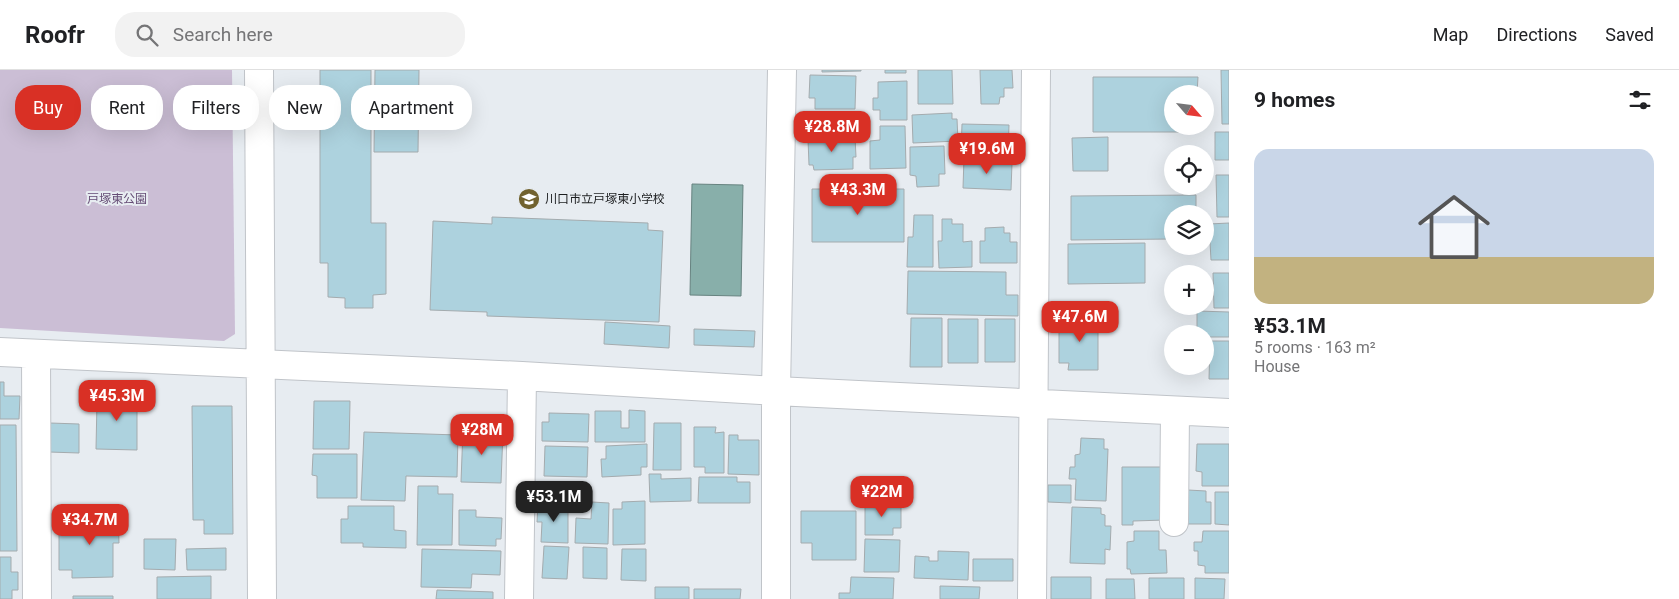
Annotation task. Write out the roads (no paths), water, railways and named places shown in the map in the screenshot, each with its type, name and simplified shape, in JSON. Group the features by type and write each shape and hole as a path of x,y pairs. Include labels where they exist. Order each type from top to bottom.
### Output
{"street":[{"path":"259,70 262,599"},
{"path":"776,599 776,391 782,70"},
{"path":"1032,599 1036,70"},
{"path":"0,352 522,376 776,391 1229,413"},
{"path":"36,354 37,599"},
{"path":"519,599 522,376"},
{"path":"1174,522 1175,411"}],"place":[{"name":"川口市立戸塚東小学校","path":"529,199"}],"park label":[{"name":"戸塚東公園","path":"117,199"}]}
